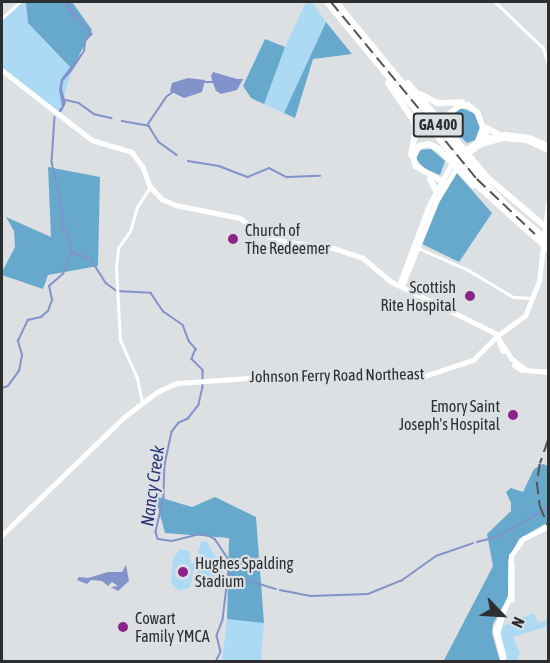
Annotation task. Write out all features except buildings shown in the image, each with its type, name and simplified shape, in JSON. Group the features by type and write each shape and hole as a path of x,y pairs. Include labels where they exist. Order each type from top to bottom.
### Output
{"highway":[{"path":"326,2 388,83 471,183"},
{"name":"GA 400","path":"326,2 480,188 516,223 549,249"},
{"name":"GA 400","path":"336,2 479,176 508,207 549,240"},
{"path":"347,14 478,166 509,197 548,229"},
{"path":"388,83 415,124 410,156 412,165 442,184"},
{"path":"409,84 435,102 473,104 481,112 489,139"},
{"path":"478,166 451,129 449,116 459,106 470,106 477,112 485,128 498,134"},
{"path":"476,144 485,128"},
{"path":"436,191 431,178 414,162 416,150 424,144 439,149 502,215 549,254"},
{"path":"431,178 439,178 447,173"},
{"path":"479,176 511,206 548,229"}],"main road":[{"path":"2,70 92,140 132,152 142,167 150,186 167,202 240,218 262,234 282,242 324,246 354,254 401,286 454,310 497,336 509,360 525,369 549,372"},
{"path":"416,247 447,173 460,153 498,134 523,135 549,145"},
{"path":"489,139 521,139 549,150"},
{"path":"401,286 436,191 442,184"},
{"name":"Johnson Ferry Road Northeast","path":"2,536 142,402 170,386 204,379 319,373 425,376 468,362 497,336 523,318 533,298 542,261 548,229 549,204"},
{"path":"504,662 495,630 510,596 511,556 525,537 549,528"}],"street":[{"path":"2,18 20,2"},
{"path":"495,2 543,48 549,64"},
{"path":"142,402 137,378 120,340 116,268 118,248 130,231 137,207 150,186"},
{"path":"416,247 468,270 513,297 533,298"}],"shaded area":[{"path":"22,2 26,2 28,23 72,69 59,114 2,71 2,17"},
{"path":"26,2 72,2 92,30 72,69 28,23"},
{"path":"65,2 68,2 74,13 93,34 86,41 85,51 63,81 62,89 66,103 62,111 55,116 62,106 59,90 61,79 83,51 84,39 90,33 70,13"},
{"path":"306,2 312,2 326,22 284,113 264,104 285,47"},
{"path":"326,22 352,54 313,59 295,118 284,113"},
{"path":"265,39 285,47 264,104 251,98 243,86"},
{"path":"213,72 243,79 237,90 221,94 216,91 213,83 211,76"},
{"path":"188,78 205,80 202,92 184,98 170,91 172,83"},
{"path":"461,108 474,113 481,126 478,139 467,143 454,123 455,111"},
{"path":"431,149 445,161 440,175 425,169 416,159 420,150"},
{"path":"48,167 100,177 98,266 48,275 43,289 2,275 2,272 15,247 14,231 6,217 51,237"},
{"path":"455,171 492,213 459,262 422,244 438,201"},
{"path":"543,464 548,466 548,522 519,539 508,560 508,597 493,624 492,633 500,661 443,662 493,566 487,534 511,511 511,503 506,492 511,488 523,492 534,469"},
{"path":"155,496 192,507 215,497 256,517 264,623 227,619 229,538 165,533"},
{"path":"207,541 213,553 225,566 217,587 196,574 206,557 198,553 201,542"},
{"name":"Hughes Spalding Stadium","path":"180,549 189,551 191,563 195,563 190,587 179,591 171,583 173,559"},
{"path":"126,565 129,581 118,591 111,587 118,586 112,582 108,586 102,581 91,580 87,584 77,580 79,577 88,578 108,572 122,572"},
{"path":"534,613 538,623 548,620 548,626 513,637 520,653 517,661 507,661 500,638 500,627"},
{"path":"227,619 264,623 261,661 222,662"}],"waterway":[{"path":"205,82 213,82"},
{"path":"148,124 166,97 173,92"},
{"path":"66,100 79,103 94,114 112,118"},
{"name":"Nancy Creek","path":"55,117 52,162 63,211 63,227 69,237 72,251"},
{"path":"122,121 149,126 159,142 177,155"},
{"path":"188,161 219,166 248,177 269,168 287,177 320,176"},
{"name":"Nancy Creek","path":"72,252 91,259 106,283 117,291 151,293 163,311 183,325 189,341 196,349 192,359 203,370 203,387 199,405 188,419 179,423 172,432 165,464 164,497 156,532 158,539 172,541 200,534 209,536 215,539 230,561 223,620 217,636 221,652 216,662"},
{"path":"2,388 8,386 19,371 22,355 18,341 28,320 41,317 48,311 52,300 49,286 63,274 72,253"},
{"path":"477,542 497,537 548,508"},
{"path":"280,590 310,596 368,594 401,581 436,556 473,543"},
{"path":"230,575 276,589"}],"railway":[{"path":"331,2 477,179 535,234"},
{"path":"548,441 537,482 540,506 548,526"}],"place":[{"name":"Church of The Redeemer","path":"233,239"},
{"name":"Scottish Rite Hospital","path":"470,296"},
{"name":"Emory Saint Joseph's Hospital","path":"513,415"},
{"name":"Hughes Spalding Stadium","path":"183,572"},
{"name":"Cowart Family YMCA","path":"123,627"}]}
